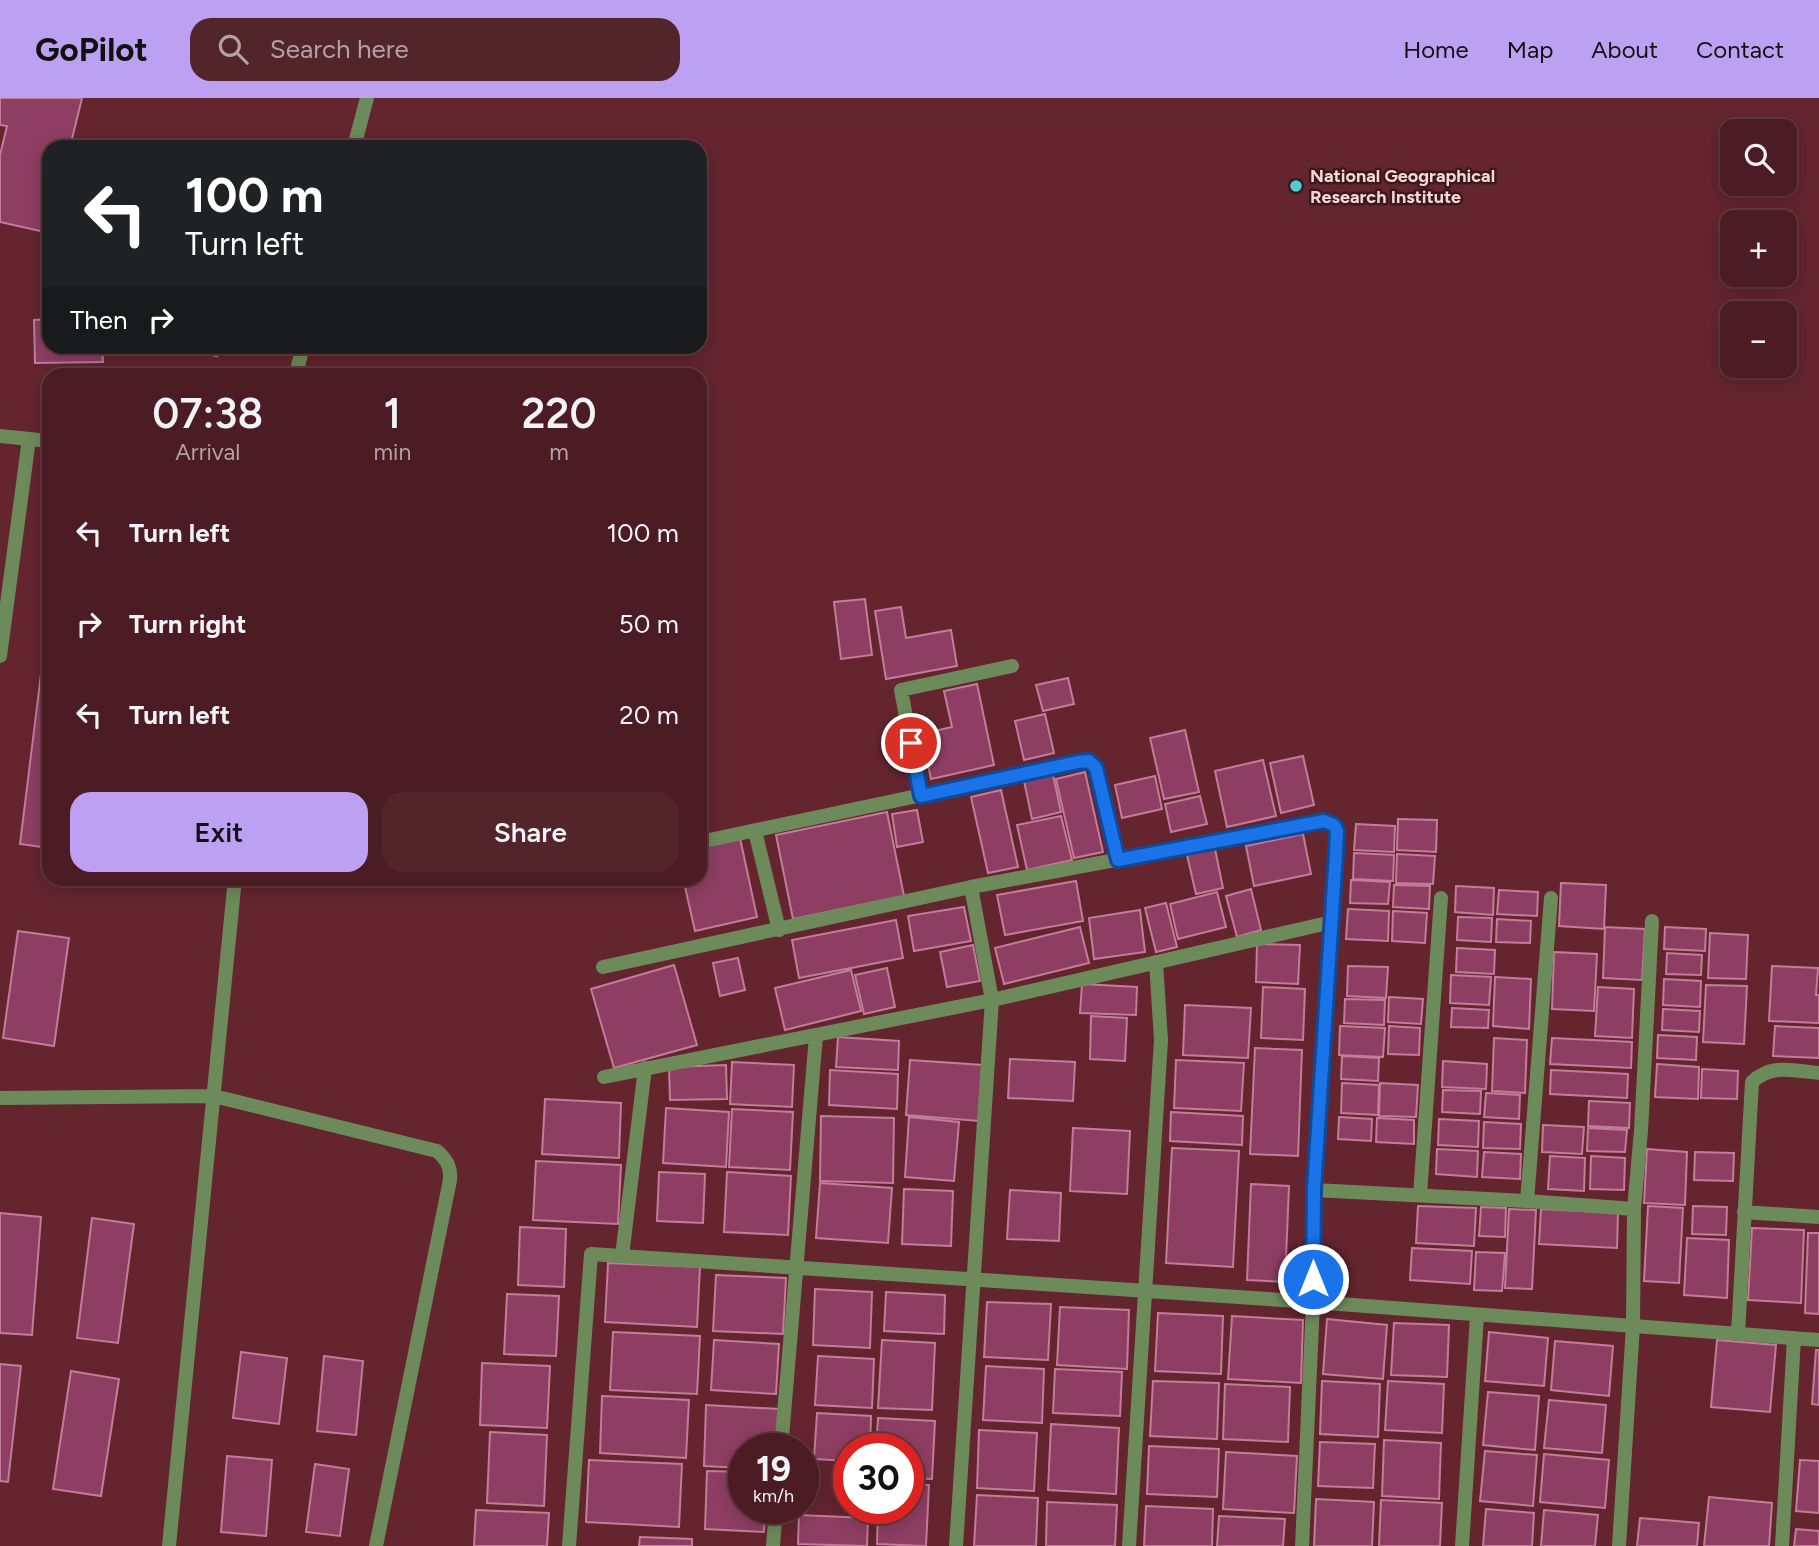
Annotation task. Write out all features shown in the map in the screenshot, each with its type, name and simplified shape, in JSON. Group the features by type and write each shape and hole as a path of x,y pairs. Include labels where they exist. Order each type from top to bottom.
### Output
{"street":[{"path":"356,140 367,98"},
{"path":"0,436 42,440"},
{"path":"0,656 29,439"},
{"path":"921,796 901,690 1012,666"},
{"path":"707,841 1089,761 1096,768 1118,860"},
{"path":"603,967 971,887 1330,822 1337,831 1314,1190 1313,1302 1302,1546"},
{"path":"755,831 779,930"},
{"path":"169,1546 234,886"},
{"path":"956,1546 992,1000 971,887"},
{"path":"1420,1195 1441,898"},
{"path":"1527,1201 1551,898"},
{"path":"1619,1546 1633,1326 1634,1209 1642,1118 1652,921"},
{"path":"604,1077 992,1000 1332,922"},
{"path":"1129,1546 1161,1040 1156,962"},
{"path":"782,1433 816,1036"},
{"path":"622,1256 645,1069"},
{"path":"1738,1334 1752,1082 1762,1072 1774,1069 1819,1073"},
{"path":"0,1098 214,1096 437,1151 445,1158 450,1169 376,1546"},
{"path":"1314,1190 1634,1209"},
{"path":"1744,1212 1819,1217"},
{"path":"569,1546 592,1254 1313,1302 1819,1340"},
{"path":"1462,1546 1477,1316"},
{"path":"1782,1546 1794,1338"},
{"path":"773,1546 775,1524"}],"building":[{"path":"0,98 82,98 72,140 42,140 42,231 0,222 0,155 7,126 0,125"},
{"path":"42,319 42,354 102,354 103,362 35,363 34,320"},
{"path":"865,599 872,655 841,659 834,602"},
{"path":"901,607 906,638 951,630 957,666 886,679 875,611"},
{"path":"41,674 42,674 42,847 20,844"},
{"path":"1068,678 1074,704 1043,711 1036,685"},
{"path":"977,684 994,765 931,779 921,734 952,727 944,691"},
{"path":"1045,714 1054,753 1024,760 1015,721"},
{"path":"1185,730 1199,792 1164,799 1150,738"},
{"path":"1303,756 1314,805 1281,813 1270,763"},
{"path":"1263,760 1276,816 1227,827 1215,771"},
{"path":"1085,772 1103,852 1074,858 1056,779"},
{"path":"1053,775 1061,812 1032,819 1024,781"},
{"path":"1155,776 1162,809 1122,818 1115,785"},
{"path":"1001,790 1018,867 988,873 971,797"},
{"path":"1200,796 1207,824 1171,832 1165,804"},
{"path":"917,810 923,842 897,847 892,814"},
{"path":"887,812 904,896 793,919 776,835"},
{"path":"1061,816 1072,860 1027,870 1017,825"},
{"path":"1398,819 1437,820 1436,852 1397,850"},
{"path":"1356,824 1395,826 1394,852 1354,850"},
{"path":"1303,834 1311,874 1254,886 1246,846"},
{"path":"740,838 757,917 695,931 685,886 707,886 707,845"},
{"path":"1215,849 1223,888 1196,894 1187,855"},
{"path":"1354,853 1394,855 1393,881 1353,879"},
{"path":"1397,854 1435,856 1433,884 1396,883"},
{"path":"1351,880 1390,882 1388,904 1350,903"},
{"path":"1076,881 1083,921 1005,935 997,895"},
{"path":"1561,883 1606,885 1604,929 1559,926"},
{"path":"1394,885 1430,886 1429,909 1393,907"},
{"path":"1456,886 1494,888 1493,915 1455,912"},
{"path":"1251,889 1261,930 1237,937 1226,896"},
{"path":"1499,890 1538,892 1537,916 1497,914"},
{"path":"1217,892 1226,927 1178,939 1170,904"},
{"path":"1166,903 1177,947 1156,952 1145,908"},
{"path":"964,907 971,941 914,951 908,916"},
{"path":"1348,909 1389,911 1388,941 1346,939"},
{"path":"1140,910 1145,952 1094,959 1089,918"},
{"path":"1393,911 1427,913 1425,943 1392,941"},
{"path":"1458,917 1492,918 1491,942 1457,940"},
{"path":"1497,919 1531,921 1530,943 1496,942"},
{"path":"896,920 903,958 799,978 792,940"},
{"path":"1080,927 1089,963 1004,984 995,948"},
{"path":"1605,927 1645,929 1642,980 1603,978"},
{"path":"1665,927 1706,929 1705,951 1664,949"},
{"path":"18,931 69,938 54,1046 3,1038"},
{"path":"1710,933 1748,935 1746,979 1708,978"},
{"path":"1257,944 1300,945 1298,984 1256,982"},
{"path":"973,945 980,981 947,987 940,952"},
{"path":"1457,948 1495,950 1494,974 1456,972"},
{"path":"1554,952 1597,954 1594,1011 1552,1009"},
{"path":"1667,953 1702,955 1701,975 1666,974"},
{"path":"738,958 745,990 720,996 713,963"},
{"path":"674,965 697,1045 614,1068 591,989"},
{"path":"1348,966 1388,967 1386,998 1347,996"},
{"path":"1772,966 1818,968 1816,995 1819,995 1819,1023 1769,1021"},
{"path":"887,968 895,1007 864,1014 855,975"},
{"path":"851,970 861,1011 785,1030 775,988"},
{"path":"1451,975 1491,977 1489,1005 1450,1003"},
{"path":"1495,977 1531,979 1529,1029 1493,1026"},
{"path":"1664,979 1701,981 1700,1007 1663,1005"},
{"path":"1082,984 1137,987 1136,1015 1080,1013"},
{"path":"1706,985 1747,986 1744,1044 1703,1042"},
{"path":"1263,987 1305,989 1303,1040 1261,1038"},
{"path":"1598,987 1634,989 1632,1038 1595,1036"},
{"path":"1389,997 1423,999 1421,1024 1388,1022"},
{"path":"1345,999 1385,1000 1384,1025 1344,1023"},
{"path":"1185,1005 1251,1008 1248,1058 1183,1055"},
{"path":"1452,1008 1489,1010 1488,1028 1451,1027"},
{"path":"1663,1009 1700,1011 1699,1032 1662,1030"},
{"path":"1091,1016 1127,1018 1125,1061 1090,1059"},
{"path":"1340,1026 1385,1028 1383,1057 1339,1055"},
{"path":"1389,1026 1420,1028 1419,1055 1388,1054"},
{"path":"1775,1026 1819,1028 1819,1058 1773,1056"},
{"path":"1658,1035 1697,1037 1696,1060 1657,1058"},
{"path":"838,1037 899,1041 898,1070 836,1067"},
{"path":"1494,1038 1527,1040 1525,1093 1492,1091"},
{"path":"1552,1038 1632,1042 1631,1068 1550,1064"},
{"path":"1255,1048 1302,1050 1298,1156 1250,1154"},
{"path":"1342,1056 1379,1058 1378,1081 1341,1079"},
{"path":"1010,1059 1075,1062 1073,1101 1008,1098"},
{"path":"910,1060 983,1065 979,1121 906,1115"},
{"path":"1176,1060 1244,1063 1241,1111 1174,1108"},
{"path":"1443,1061 1487,1064 1486,1089 1442,1087"},
{"path":"732,1062 794,1065 792,1107 730,1104"},
{"path":"1657,1064 1699,1067 1698,1099 1655,1097"},
{"path":"726,1065 727,1099 670,1100 669,1067"},
{"path":"1702,1069 1738,1071 1737,1099 1701,1098"},
{"path":"830,1070 898,1074 897,1109 829,1105"},
{"path":"1551,1070 1628,1074 1627,1098 1550,1094"},
{"path":"1342,1083 1379,1085 1378,1115 1341,1113"},
{"path":"1380,1083 1418,1085 1416,1117 1379,1116"},
{"path":"1443,1090 1481,1091 1480,1114 1442,1112"},
{"path":"1486,1093 1520,1095 1519,1119 1484,1117"},
{"path":"545,1099 621,1103 619,1158 542,1154"},
{"path":"1589,1101 1630,1103 1629,1128 1588,1126"},
{"path":"666,1108 729,1112 726,1167 663,1163"},
{"path":"732,1109 793,1112 790,1170 729,1167"},
{"path":"1171,1112 1243,1116 1242,1145 1170,1141"},
{"path":"821,1116 894,1118 893,1183 820,1181"},
{"path":"909,1117 959,1122 954,1181 905,1177"},
{"path":"1339,1117 1372,1119 1371,1141 1338,1139"},
{"path":"1377,1118 1414,1120 1414,1144 1376,1142"},
{"path":"1439,1119 1479,1121 1478,1147 1438,1145"},
{"path":"1484,1122 1521,1124 1520,1149 1483,1148"},
{"path":"1543,1125 1584,1127 1582,1154 1542,1152"},
{"path":"1073,1128 1130,1131 1127,1194 1070,1191"},
{"path":"1588,1128 1627,1130 1625,1152 1587,1151"},
{"path":"1172,1148 1239,1151 1233,1267 1166,1263"},
{"path":"1437,1149 1478,1151 1477,1177 1436,1174"},
{"path":"1647,1149 1687,1152 1685,1205 1644,1203"},
{"path":"1484,1152 1521,1154 1520,1179 1482,1177"},
{"path":"1695,1152 1734,1153 1733,1181 1694,1180"},
{"path":"1550,1156 1585,1158 1584,1191 1548,1189"},
{"path":"1591,1156 1625,1158 1624,1190 1590,1189"},
{"path":"536,1161 621,1165 618,1224 533,1220"},
{"path":"659,1172 705,1174 703,1223 657,1221"},
{"path":"727,1172 791,1176 788,1235 724,1232"},
{"path":"820,1183 892,1188 888,1243 816,1238"},
{"path":"1251,1184 1289,1186 1285,1282 1247,1280"},
{"path":"904,1189 953,1191 951,1246 902,1244"},
{"path":"1010,1190 1061,1193 1059,1241 1007,1239"},
{"path":"1418,1206 1476,1208 1474,1246 1416,1243"},
{"path":"1648,1206 1683,1208 1679,1283 1644,1281"},
{"path":"1693,1206 1727,1207 1726,1235 1692,1234"},
{"path":"1481,1207 1506,1208 1505,1237 1479,1236"},
{"path":"1509,1209 1536,1210 1532,1289 1505,1288"},
{"path":"1541,1209 1618,1213 1617,1248 1539,1244"},
{"path":"0,1213 41,1217 32,1335 0,1333"},
{"path":"92,1218 134,1224 118,1343 77,1338"},
{"path":"520,1227 566,1229 564,1287 518,1285"},
{"path":"1752,1228 1804,1230 1801,1303 1748,1300"},
{"path":"1808,1233 1819,1233 1819,1314 1805,1313"},
{"path":"1687,1238 1729,1240 1727,1298 1684,1295"},
{"path":"1412,1248 1472,1251 1470,1284 1410,1280"},
{"path":"1476,1252 1505,1253 1502,1291 1474,1290"},
{"path":"608,1263 700,1267 697,1327 605,1322"},
{"path":"716,1275 786,1278 783,1334 713,1331"},
{"path":"815,1289 872,1292 870,1348 813,1345"},
{"path":"886,1292 945,1295 944,1334 884,1331"},
{"path":"507,1294 559,1296 556,1356 504,1354"},
{"path":"987,1302 1051,1304 1048,1360 984,1357"},
{"path":"1060,1307 1129,1310 1127,1369 1057,1365"},
{"path":"1158,1313 1223,1316 1221,1374 1155,1371"},
{"path":"1232,1316 1303,1320 1301,1383 1228,1379"},
{"path":"1327,1319 1387,1325 1383,1379 1323,1374"},
{"path":"1394,1323 1449,1325 1447,1377 1391,1375"},
{"path":"613,1332 700,1336 697,1394 610,1390"},
{"path":"1489,1332 1548,1338 1544,1386 1485,1381"},
{"path":"714,1340 779,1344 776,1394 711,1390"},
{"path":"882,1340 935,1343 932,1410 878,1408"},
{"path":"1717,1340 1776,1345 1770,1412 1711,1407"},
{"path":"1555,1341 1613,1346 1609,1396 1551,1390"},
{"path":"1816,1350 1819,1350 1819,1405 1812,1404"},
{"path":"241,1352 287,1358 279,1424 233,1418"},
{"path":"324,1356 363,1361 356,1435 317,1431"},
{"path":"818,1356 874,1359 872,1408 815,1405"},
{"path":"482,1363 550,1366 547,1428 480,1425"},
{"path":"0,1364 21,1366 8,1482 0,1481"},
{"path":"986,1366 1044,1369 1042,1423 983,1420"},
{"path":"1055,1369 1122,1372 1120,1416 1053,1413"},
{"path":"71,1371 119,1379 101,1496 53,1489"},
{"path":"1153,1381 1219,1383 1217,1439 1150,1436"},
{"path":"1322,1381 1380,1384 1378,1437 1320,1434"},
{"path":"1388,1381 1444,1384 1442,1433 1385,1430"},
{"path":"1225,1384 1290,1387 1288,1442 1223,1439"},
{"path":"1488,1392 1539,1396 1535,1450 1483,1445"},
{"path":"602,1396 689,1400 686,1458 600,1453"},
{"path":"1549,1400 1606,1405 1602,1453 1544,1448"},
{"path":"706,1405 780,1409 779,1433 728,1433 728,1467 704,1466"},
{"path":"817,1413 871,1416 870,1433 833,1433 833,1460 819,1459 819,1433 816,1433"},
{"path":"878,1418 935,1421 932,1479 924,1479 924,1433 877,1433"},
{"path":"1051,1424 1119,1428 1116,1494 1048,1490"},
{"path":"979,1430 1037,1433 1034,1491 977,1488"},
{"path":"490,1432 547,1435 544,1506 487,1503"},
{"path":"1384,1440 1441,1443 1439,1499 1382,1496"},
{"path":"1320,1442 1375,1444 1373,1488 1318,1486"},
{"path":"1149,1446 1219,1449 1217,1497 1147,1494"},
{"path":"1485,1451 1537,1455 1533,1506 1480,1501"},
{"path":"1226,1452 1297,1456 1294,1513 1223,1509"},
{"path":"1544,1454 1609,1460 1605,1508 1540,1502"},
{"path":"227,1456 272,1460 266,1536 221,1532"},
{"path":"589,1460 682,1464 679,1527 586,1522"},
{"path":"1800,1460 1819,1461 1819,1513 1796,1511"},
{"path":"315,1464 349,1469 340,1536 306,1532"},
{"path":"707,1471 728,1472 728,1524 764,1524 764,1532 705,1529"},
{"path":"924,1485 929,1485 926,1546 877,1544 878,1524 924,1524"},
{"path":"977,1495 1038,1498 1036,1546 974,1546"},
{"path":"1709,1497 1772,1503 1769,1546 1704,1546"},
{"path":"1316,1499 1374,1502 1372,1546 1314,1546"},
{"path":"1381,1500 1442,1503 1440,1546 1379,1546"},
{"path":"1047,1502 1117,1505 1115,1546 1046,1546"},
{"path":"1146,1506 1213,1509 1212,1546 1144,1546"},
{"path":"1486,1509 1534,1513 1532,1546 1483,1546"},
{"path":"476,1510 549,1513 547,1546 474,1546"},
{"path":"1544,1510 1598,1515 1595,1546 1541,1546"},
{"path":"819,1516 833,1516 833,1524 868,1524 867,1546 798,1544 799,1524 819,1524"},
{"path":"1219,1516 1285,1519 1283,1546 1217,1546"},
{"path":"1640,1518 1699,1523 1697,1546 1637,1546"},
{"path":"1796,1529 1819,1531 1819,1546 1794,1546"},
{"path":"640,1537 692,1539 692,1546 639,1546"}],"place":[{"name":"National Geographical Research Institute","path":"1296,186"}],"route":[{"path":"911,743 921,796 1089,761 1096,768 1118,860 1324,821 1334,825 1337,831 1336,853 1314,1190 1313,1279"}]}
